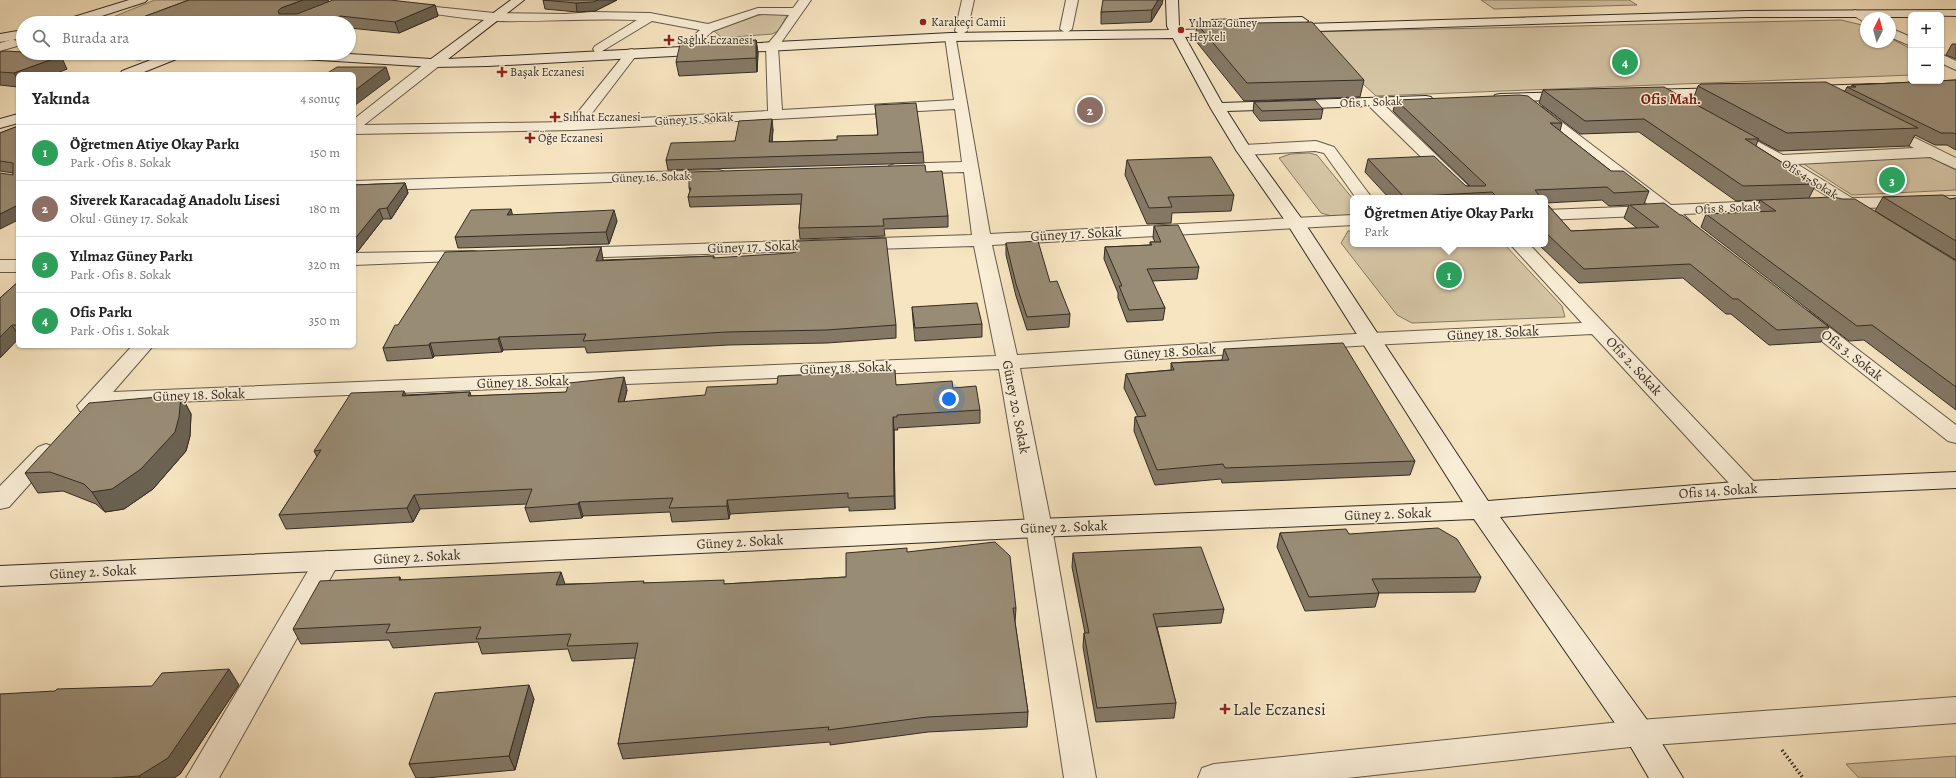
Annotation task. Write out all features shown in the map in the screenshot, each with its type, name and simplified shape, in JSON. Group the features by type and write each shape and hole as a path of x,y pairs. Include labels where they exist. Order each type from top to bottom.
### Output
{"street":[{"path":"90,16 141,0"},
{"path":"110,16 148,0"},
{"path":"356,124 434,63 518,0"},
{"path":"775,115 776,43 805,0"},
{"path":"956,34 968,0"},
{"path":"1066,29 1072,0"},
{"path":"1172,0 1175,30 1217,107 1244,150 1295,222 1481,510 1639,733 1667,778"},
{"path":"356,58 434,63 488,62 776,43 956,34 1066,29 1175,30 1681,5 1741,7 1860,16"},
{"path":"956,34 1328,26 1741,7 1956,5"},
{"path":"394,6 494,17 566,18 592,15 650,17 709,28"},
{"path":"689,45 709,28 758,11 796,12"},
{"path":"1896,15 1956,13"},
{"path":"599,49 650,17"},
{"name":"Güney 20. Sokak","path":"956,34 961,104 982,240 1008,362 1038,528 1080,778"},
{"path":"0,38 16,35"},
{"path":"1896,35 1908,41"},
{"path":"0,46 16,43"},
{"path":"434,63 492,55 689,45 776,43"},
{"path":"574,126 632,53"},
{"path":"132,72 162,60"},
{"path":"1944,60 1956,66"},
{"path":"1800,90 1893,87"},
{"path":"1815,90 1843,104"},
{"path":"1630,94 1738,92"},
{"path":"1661,93 1687,108"},
{"path":"1489,98 1583,96"},
{"path":"1520,98 1692,230"},
{"name":"Ofis 1. Sokak","path":"1217,107 1443,100"},
{"path":"1373,102 1470,195"},
{"name":"Güney 15. Sokak","path":"356,130 574,126 961,104"},
{"path":"0,124 16,119"},
{"path":"1871,119 1956,164"},
{"name":"Ofis 4. Sokak","path":"1720,127 1780,160 1875,219"},
{"path":"1244,150 1316,146 1329,150 1362,195"},
{"path":"1780,160 1933,152"},
{"path":"876,170 971,167"},
{"name":"Güney 16. Sokak","path":"356,186 734,174"},
{"name":"Ofis 8. Sokak","path":"1548,215 1809,204 1956,201"},
{"path":"1295,222 1350,220"},
{"name":"Güney 17. Sokak","path":"553,253 982,240 1295,222"},
{"name":"Ofis 2. Sokak","path":"1522,247 1749,488"},
{"path":"356,259 489,255"},
{"path":"0,266 16,266"},
{"name":"Ofis 3. Sokak","path":"1785,303 1956,436"},
{"name":"Güney 18. Sokak","path":"94,399 1008,362 1371,339 1598,328"},
{"path":"73,422 141,348"},
{"path":"0,501 58,439"},
{"name":"Ofis 14. Sokak","path":"1481,510 1749,488 1956,480"},
{"name":"Güney 2. Sokak","path":"0,576 1038,528 1481,510"},
{"path":"202,778 327,561"},
{"path":"1214,778 1639,733 1956,710"}],"shaded area":[{"path":"155,0 200,0 149,16 115,16"},
{"path":"1481,0 1629,0 1637,5 1494,9"},
{"path":"767,12 788,14 778,31 772,34 722,38 714,31"},
{"path":"1841,20 1860,25 1860,48 1896,48 1896,41 1908,47 1908,75 1376,96 1307,32"},
{"path":"1309,153 1317,155 1350,195 1350,215 1331,216 1321,213 1279,158 1290,154"},
{"path":"1928,156 1956,170 1956,190 1852,195 1802,163"},
{"path":"1348,231 1350,231 1350,247 1507,247 1562,306 1565,317 1412,323 1397,315 1341,243"},
{"path":"1956,756 1956,778 1859,778 1846,764"}],"building":[{"path":"189,0 303,0 281,8 278,11 279,14 297,14 333,0 390,0 435,5 395,22 356,18 356,16 146,16"},
{"path":"543,0 598,0 593,2 576,3"},
{"path":"1103,0 1158,0 1152,10 1101,12"},
{"path":"1312,22 1364,80 1247,83 1197,24"},
{"path":"756,40 756,58 676,62 680,44"},
{"path":"0,52 16,52 16,60 50,60 14,73 0,72"},
{"path":"337,67 386,67 356,90 356,72 329,72"},
{"path":"1956,80 1956,134 1941,133 1847,87 1856,87 1852,85 1908,82 1908,84 1944,84 1944,81"},
{"path":"1826,82 1918,128 1787,133 1698,86 1701,84"},
{"path":"1664,87 1759,139 1745,139 1816,184 1743,186 1644,119 1585,121 1543,90"},
{"path":"1519,95 1528,96 1562,123 1550,123 1611,171 1623,171 1649,191 1614,193 1607,187 1535,190 1539,195 1495,195 1492,192 1439,195 1402,195 1368,159 1434,156 1466,186 1486,185 1396,100"},
{"path":"1315,100 1323,109 1262,111 1254,102"},
{"path":"916,103 923,152 666,160 671,143 735,141 739,121 772,119 769,142 837,140 837,136 878,135 875,105"},
{"path":"16,127 16,206 0,214 0,173 13,175 13,163 0,161 0,133"},
{"path":"1211,157 1234,195 1168,197 1172,207 1149,208 1127,160"},
{"path":"925,165 926,172 942,171 948,216 883,219 884,226 799,228 802,194 688,197 691,188 689,188 689,172"},
{"path":"405,183 387,208 379,209 356,238 356,185"},
{"path":"1943,195 1950,199 1956,198 1956,241 1883,197"},
{"path":"1834,197 1842,199 1855,199 1956,261 1956,387 1872,325 1857,326 1706,214 1776,211 1760,200"},
{"path":"1664,203 1682,215 1829,327 1777,330 1738,299 1733,299 1690,264 1584,269 1548,235 1548,205 1571,231 1659,227 1630,205"},
{"path":"511,209 507,215 614,210 606,232 455,237 471,210"},
{"path":"1178,225 1199,267 1147,269 1165,308 1129,310 1119,286 1122,286 1105,247 1152,245 1150,242 1161,242 1154,226"},
{"path":"886,238 896,325 826,330 726,332 583,341 586,334 499,337 498,339 430,343 429,345 383,348 395,325 398,325 445,252 601,247 596,261 714,256 713,258 796,252 797,241"},
{"path":"1038,241 1050,282 1057,281 1070,314 1027,317 1016,284 1006,243"},
{"path":"16,284 16,325 12,325 0,337 0,298"},
{"path":"977,303 982,324 915,328 912,307"},
{"path":"1343,343 1415,461 1225,468 1223,464 1157,470 1135,417 1146,416 1126,374 1174,370 1171,363 1229,360 1224,349"},
{"path":"895,370 896,385 952,381 953,388 976,386 980,410 897,415 897,417 893,417 894,496 848,498 848,493 727,500 727,506 669,508 673,498 579,502 578,504 525,508 532,489 414,495 407,508 279,515 321,450 314,451 351,393 404,391 402,396 470,392 468,396 566,392 569,383 624,377 618,402 705,395 707,387 777,384 778,376"},
{"path":"181,395 179,417 175,432 141,469 112,489 92,492 84,484 50,472 25,473 89,403"},
{"path":"1438,528 1457,539 1481,577 1372,579 1379,593 1309,597 1280,533 1346,529 1349,534"},
{"path":"995,542 1010,556 1016,608 1013,608 1028,712 927,717 828,730 829,727 618,744 638,643 567,646 571,634 476,639 481,627 386,633 390,624 293,629 320,581 400,577 399,580 561,572 556,585 644,581 643,583 724,580 724,584 846,577 846,553 907,548 907,552"},
{"path":"1201,547 1224,609 1153,614 1176,703 1097,708 1084,633 1089,633 1073,553"},
{"path":"229,669 168,758 139,776 111,778 0,778 0,694 55,691 57,689 152,686 162,673"},
{"path":"529,685 509,756 409,764 435,693"}],"place":[{"name":"Karakeçi Camii","path":"923,22"},
{"name":"Yılmaz Güney Heykeli","path":"1181,30"},
{"name":"Sağlık Eczanesi","path":"669,40"},
{"name":"Ofis Parkı","path":"1625,62"},
{"name":"Başak Eczanesi","path":"502,72"},
{"name":"Siverek Karacadağ Anadolu Lisesi","path":"1090,110"},
{"name":"Sıhhat Eczanesi","path":"555,117"},
{"name":"Öğe Eczanesi","path":"530,138"},
{"name":"Yılmaz Güney Parkı","path":"1892,180"},
{"name":"Öğretmen Atiye Okay Parkı","path":"1449,275"},
{"name":"Lale Eczanesi","path":"1225,709"}],"district":[{"name":"Ofis Mah.","path":"1671,99"}]}
